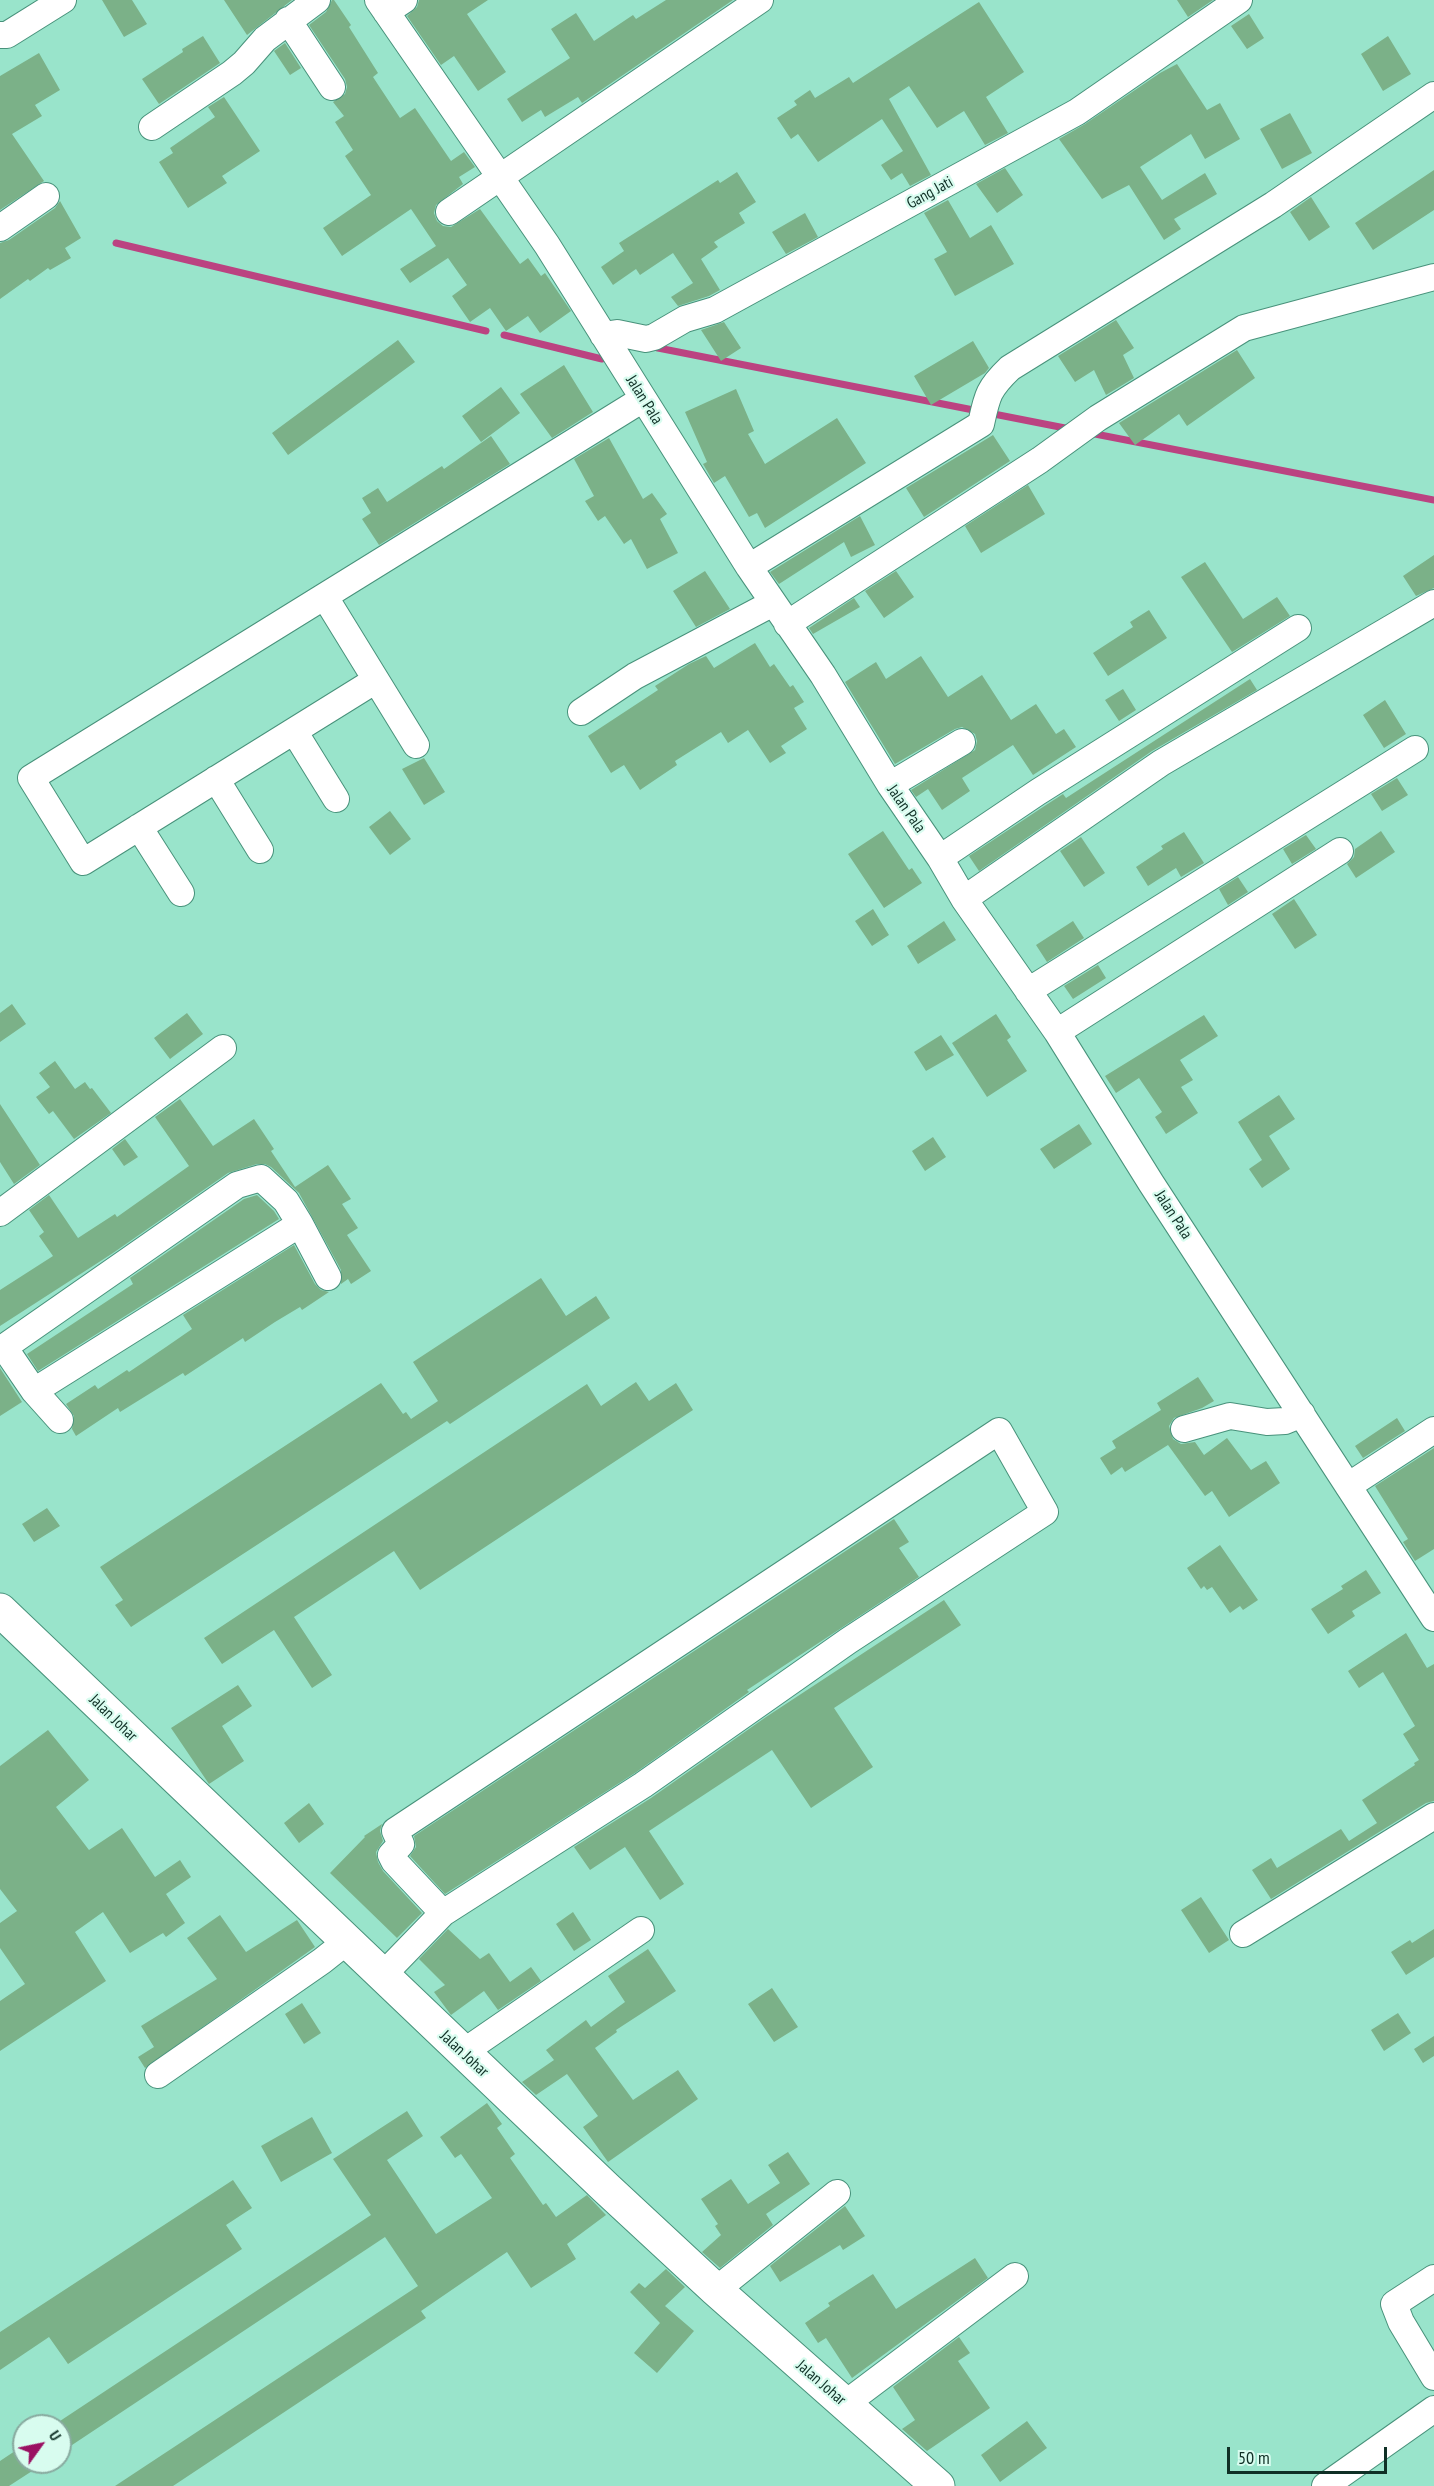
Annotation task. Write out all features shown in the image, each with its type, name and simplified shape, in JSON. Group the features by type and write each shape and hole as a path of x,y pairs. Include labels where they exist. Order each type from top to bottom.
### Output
{"street":[{"path":"0,35 7,35 63,0"},
{"path":"152,127 238,68 265,39 317,0"},
{"path":"449,212 760,0"},
{"name":"Gang Jati","path":"603,335 617,333 646,339 654,337 685,319 715,310 1077,112 1239,0"},
{"name":"Jalan Pala","path":"390,4 501,178 547,245 749,567 822,675 890,785 940,858 964,899 1057,1032 1151,1183 1434,1618"},
{"path":"288,20 332,87"},
{"path":"749,567 981,424 987,395 1010,368 1273,205 1434,95"},
{"path":"0,228 46,195"},
{"path":"581,712 635,676 780,614 1040,460 1098,418 1244,328 1434,277"},
{"path":"376,680 83,862 31,778 643,399"},
{"path":"325,597 416,745"},
{"path":"964,899 1161,764 1434,603"},
{"path":"940,858 1038,792 1298,628"},
{"path":"294,731 336,799"},
{"path":"890,785 962,742"},
{"path":"1028,991 1415,749"},
{"path":"216,780 260,850"},
{"path":"140,827 181,894"},
{"path":"1057,1032 1340,851"},
{"path":"0,1213 223,1048"},
{"path":"60,1420 2,1349 237,1185 255,1178 266,1181 286,1202 328,1277"},
{"path":"34,1391 300,1224"},
{"path":"1184,1430 1230,1416 1268,1422 1285,1420 1302,1414"},
{"path":"1348,1486 1434,1430"},
{"path":"382,1976 443,1913 643,1785 851,1646 1045,1512 999,1431 395,1831 400,1844 391,1855 394,1861 443,1913"},
{"name":"Jalan Johar","path":"0,1610 462,2053 716,2290 938,2486"},
{"path":"1243,1934 1434,1816"},
{"path":"462,2053 641,1930"},
{"path":"158,2075 346,1942"},
{"path":"716,2290 837,2193"},
{"path":"845,2404 1015,2276"},
{"path":"1434,2278 1394,2304 1401,2322 1434,2377"},
{"path":"1325,2486 1434,2409"}],"building":[{"path":"102,0 132,0 147,24 124,37"},
{"path":"224,0 292,0 247,35"},
{"path":"332,0 351,25 349,27 378,73 373,77 400,118 415,108 451,161 464,152 475,167 459,177 463,184 436,205 434,213 437,221 443,226 451,227 480,209 520,264 528,258 541,276 545,273 571,311 540,333 528,316 506,331 490,308 470,322 452,296 467,285 448,258 410,283 400,269 436,246 411,209 342,256 323,228 371,195 345,156 353,150 335,122 344,116 333,102 345,94 347,87 345,79 309,25 326,12"},
{"path":"419,0 488,0 467,14 506,72 478,91 454,56 441,65 407,16 417,7"},
{"path":"666,0 733,0 582,103 578,97 545,117 541,110 522,122 507,99 570,58 551,29 576,13 594,41 633,15 636,19"},
{"path":"1177,0 1213,0 1188,17"},
{"path":"979,2 1024,72 986,97 1008,133 985,145 964,111 937,128 909,86 889,99 931,175 910,186 902,173 891,180 881,165 903,151 882,119 818,162 798,134 791,139 777,118 797,105 794,101 810,90 815,98 849,77 853,83"},
{"path":"1249,14 1264,38 1247,49 1231,26"},
{"path":"203,36 220,63 159,104 142,79"},
{"path":"1388,36 1411,74 1383,91 1361,54"},
{"path":"285,43 301,68 290,75 274,51"},
{"path":"39,53 60,90 35,105 42,116 12,134 44,181 0,210 0,76"},
{"path":"1177,64 1207,110 1220,103 1240,139 1205,159 1191,134 1140,167 1162,200 1205,173 1217,194 1174,219 1181,229 1164,240 1129,185 1102,199 1059,139"},
{"path":"224,97 260,151 222,176 227,183 188,208 159,162 173,153 170,148 215,117 208,107"},
{"path":"1290,113 1312,153 1282,169 1260,129"},
{"path":"1005,168 1023,195 997,213 976,184"},
{"path":"1434,170 1434,210 1373,250 1355,223"},
{"path":"737,172 756,202 739,213 745,223 714,242 718,247 701,259 720,290 678,306 671,297 693,283 673,253 640,275 636,269 613,285 601,267 624,251 619,243 718,180 720,183"},
{"path":"1311,197 1330,227 1309,241 1290,212"},
{"path":"948,200 970,238 991,225 1014,264 955,296 934,259 947,252 924,213"},
{"path":"60,201 81,238 65,248 71,258 50,270 48,268 30,281 28,279 0,299 0,243 9,240 55,208"},
{"path":"805,213 818,237 786,254 772,232"},
{"path":"1116,320 1134,348 1123,355 1134,378 1106,395 1094,370 1075,382 1058,356"},
{"path":"724,322 741,348 721,361 701,330"},
{"path":"398,340 415,362 288,455 272,433"},
{"path":"973,341 989,368 985,373 931,405 914,376"},
{"path":"1237,350 1255,378 1187,426 1179,414 1135,445 1119,423"},
{"path":"564,365 593,412 552,438 520,394"},
{"path":"501,387 520,413 481,442 462,416"},
{"path":"736,389 754,431 748,434 765,464 837,418 866,463 765,528 757,513 749,517 725,476 714,483 703,464 707,462 685,412"},
{"path":"993,435 1010,461 924,517 906,488"},
{"path":"491,436 510,464 379,545 362,519 371,513 362,498 378,488 387,502 442,466 444,469"},
{"path":"609,438 643,499 652,493 667,514 660,519 678,553 647,569 631,539 624,544 605,516 598,521 585,501 594,496 574,459"},
{"path":"1028,485 1045,514 981,553 965,526"},
{"path":"860,516 875,545 851,557 844,542 779,584 770,572"},
{"path":"1434,555 1434,588 1416,596 1403,576"},
{"path":"1205,562 1243,619 1277,597 1290,616 1232,652 1181,577"},
{"path":"705,571 730,609 696,627 673,591"},
{"path":"896,571 914,597 884,618 865,591"},
{"path":"854,598 860,607 813,634 809,628"},
{"path":"1149,610 1167,638 1108,676 1093,653 1133,627 1130,622"},
{"path":"755,643 770,667 774,664 790,687 793,685 804,702 794,708 807,729 781,746 786,753 770,763 748,730 728,743 721,732 675,761 677,765 640,790 624,765 611,773 588,736 658,690 655,686 689,664 706,656 714,668"},
{"path":"921,656 948,697 982,675 1011,720 1036,704 1056,734 1064,729 1076,747 1033,775 1013,745 962,778 970,791 942,810 928,789 916,797 911,790 975,750 977,741 975,734 962,727 955,729 895,764 845,682 876,662 886,679"},
{"path":"1250,679 1257,690 1152,751 979,871 969,856 1063,794 1066,798"},
{"path":"1123,689 1136,710 1119,721 1105,700"},
{"path":"1385,700 1406,734 1384,748 1363,715"},
{"path":"424,758 445,792 424,805 402,769"},
{"path":"1397,778 1408,795 1382,811 1371,794"},
{"path":"390,811 411,839 390,855 369,827"},
{"path":"883,831 909,870 912,868 922,883 884,908 848,854"},
{"path":"1381,831 1395,852 1356,878 1347,864 1354,857 1355,849"},
{"path":"1184,832 1204,863 1181,877 1176,868 1148,886 1136,867 1163,849 1161,846"},
{"path":"1306,835 1316,849 1292,864 1283,849"},
{"path":"1081,837 1105,873 1084,887 1060,851"},
{"path":"1238,877 1248,892 1228,905 1219,889"},
{"path":"1294,899 1317,935 1295,949 1272,914"},
{"path":"873,909 889,935 872,946 855,921"},
{"path":"944,921 956,940 918,964 907,946"},
{"path":"1073,921 1084,938 1047,962 1036,945"},
{"path":"1098,965 1106,978 1073,999 1064,986"},
{"path":"12,1004 26,1024 0,1042 0,1013"},
{"path":"187,1013 203,1034 170,1059 154,1038"},
{"path":"996,1014 1011,1037 1007,1040 1027,1071 987,1097 952,1043"},
{"path":"1204,1015 1218,1036 1180,1060 1193,1080 1181,1087 1198,1113 1166,1134 1155,1117 1162,1112 1139,1078 1116,1093 1105,1076"},
{"path":"941,1035 954,1055 926,1071 914,1052"},
{"path":"55,1061 75,1089 85,1082 111,1113 74,1139 53,1111 49,1114 36,1097 50,1087 39,1073"},
{"path":"1279,1095 1295,1119 1269,1136 1290,1169 1262,1188 1249,1169 1262,1160 1238,1122"},
{"path":"180,1099 213,1146 254,1119 274,1149 271,1151 295,1187 328,1165 351,1199 342,1204 358,1228 347,1235 371,1271 351,1284 348,1279 341,1284 341,1270 299,1193 271,1167 257,1164 228,1173 113,1253 0,1326 0,1290 53,1256 39,1236 44,1232 29,1210 49,1195 78,1238 115,1214 117,1217 189,1166 155,1117"},
{"path":"0,1104 40,1165 14,1184 0,1162"},
{"path":"1079,1124 1092,1144 1054,1169 1040,1149"},
{"path":"933,1137 946,1157 925,1171 912,1151"},
{"path":"125,1139 138,1157 124,1166 112,1149"},
{"path":"257,1195 279,1219 38,1371 27,1354 133,1284 130,1278 244,1199"},
{"path":"294,1245 315,1284 321,1290 329,1292 302,1310 300,1307 245,1342 243,1338 185,1376 183,1373 120,1412 118,1408 76,1436 72,1429 74,1416 66,1404 95,1385 98,1389 127,1370 129,1372 192,1329 183,1315"},
{"path":"541,1278 566,1316 596,1296 610,1318 450,1424 447,1421 131,1627 115,1605 123,1600 100,1567 381,1383 403,1414 406,1412 411,1419 438,1401 413,1362"},
{"path":"0,1368 22,1402 0,1416"},
{"path":"1198,1377 1214,1401 1174,1418 1169,1426 1173,1439 1181,1444 1195,1442 1204,1455 1227,1438 1251,1470 1266,1461 1280,1483 1229,1517 1212,1491 1205,1496 1168,1445 1125,1472 1122,1467 1111,1475 1100,1458 1116,1448 1112,1441 1161,1410 1157,1403"},
{"path":"636,1382 649,1401 676,1383 693,1410 420,1590 394,1551 294,1617 332,1675 312,1688 274,1630 222,1664 204,1638 587,1384 601,1406"},
{"path":"1397,1418 1405,1431 1363,1458 1355,1446"},
{"path":"1434,1448 1434,1549 1415,1561 1403,1542 1408,1539 1375,1486"},
{"path":"47,1508 60,1526 34,1542 22,1524"},
{"path":"894,1519 909,1542 899,1548 919,1577 747,1690 749,1692 635,1773 445,1894 410,1856 416,1847 414,1836"},
{"path":"1220,1545 1258,1600 1243,1610 1240,1606 1230,1613 1212,1587 1207,1590 1204,1586 1201,1589 1187,1568"},
{"path":"1366,1570 1381,1593 1352,1611 1355,1616 1328,1634 1311,1609 1343,1589 1341,1586"},
{"path":"944,1600 961,1625 834,1708 873,1767 811,1808 772,1750 649,1831 684,1884 660,1900 625,1847 590,1870 574,1847 651,1798 766,1717"},
{"path":"1406,1633 1427,1668 1434,1664 1434,1801 1426,1803 1271,1899 1252,1870 1271,1858 1277,1868 1341,1829 1349,1841 1377,1823 1362,1800 1419,1760 1403,1734 1415,1726 1383,1672 1359,1688 1348,1671"},
{"path":"238,1685 252,1706 222,1726 244,1761 209,1784 171,1728"},
{"path":"48,1730 89,1780 56,1807 89,1850 122,1828 155,1877 180,1860 191,1877 166,1894 185,1923 166,1937 163,1933 130,1953 103,1912 75,1932 106,1981 0,2051 0,2001 25,1984 0,1948 0,1923 17,1911 0,1889 0,1766"},
{"path":"309,1803 324,1824 299,1843 284,1823"},
{"path":"382,1824 380,1831 383,1841 376,1852 378,1862 383,1871 422,1913 397,1938 330,1873 364,1836"},
{"path":"1201,1897 1229,1940 1209,1953 1181,1910"},
{"path":"573,1912 591,1940 574,1951 556,1924"},
{"path":"220,1915 246,1952 297,1920 315,1947 145,2068 138,2057 154,2047 141,2026 217,1979 187,1938"},
{"path":"448,1929 480,1959 489,1953 510,1982 531,1967 541,1981 498,2010 484,1991 451,2015 434,1992 445,1985 419,1959"},
{"path":"1434,1929 1434,1957 1406,1975 1391,1952 1410,1940 1412,1943"},
{"path":"648,1949 676,1991 616,2030 617,2032 595,2048 633,2100 678,2070 698,2099 608,2162 583,2127 598,2116 567,2074 536,2095 522,2082 554,2060 546,2050 586,2020 591,2027 625,2002 608,1976"},
{"path":"772,1988 798,2027 774,2042 748,2004"},
{"path":"302,2003 321,2033 304,2044 285,2014"},
{"path":"1398,2013 1411,2033 1384,2051 1371,2030"},
{"path":"1434,2036 1434,2056 1423,2063 1414,2049"},
{"path":"487,2103 502,2124 497,2128 515,2154 510,2158 543,2205 546,2203 556,2217 587,2195 606,2215 567,2244 576,2259 531,2288 507,2252 421,2311 426,2318 173,2486 115,2486 418,2286 385,2237 72,2445 71,2414 371,2215 333,2159 407,2111 423,2136 387,2160 436,2234 492,2198 461,2154 455,2158 440,2137"},
{"path":"312,2117 332,2153 281,2182 261,2146"},
{"path":"788,2152 810,2184 766,2214 773,2225 720,2268 702,2252 721,2235 715,2226 718,2224 701,2199 731,2179 748,2204 780,2183 768,2165"},
{"path":"233,2180 252,2208 226,2225 242,2249 68,2364 49,2337 0,2370 0,2332"},
{"path":"845,2206 865,2236 843,2250 840,2245 780,2282 770,2266"},
{"path":"975,2258 988,2278 852,2378 826,2338 818,2343 805,2323 830,2306 828,2303 873,2274 896,2309"},
{"path":"666,2269 685,2287 665,2306 694,2331 657,2373 634,2353 660,2323 630,2292 639,2283 645,2288"},
{"path":"959,2337 970,2353 958,2361 990,2408 927,2451 902,2429 915,2420 893,2387"},
{"path":"1027,2421 1047,2448 1000,2482 981,2455"},
{"path":"12,2453 12,2474 28,2474 9,2486 0,2486 0,2461"}],"waterway":[{"path":"116,243 486,331"},
{"path":"504,335 602,359"},
{"path":"658,348 1070,429"},
{"path":"1090,433 1434,500"}]}
